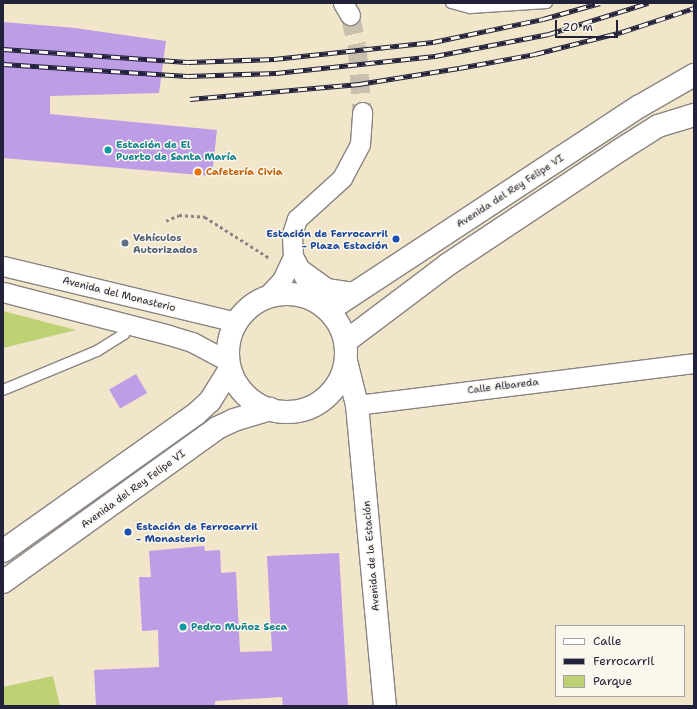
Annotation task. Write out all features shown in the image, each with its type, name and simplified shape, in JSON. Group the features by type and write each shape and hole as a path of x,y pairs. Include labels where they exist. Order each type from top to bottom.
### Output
{"main road":[{"name":"Avenida del Rey Felipe VI","path":"322,306 355,292 640,106 694,75"},
{"path":"228,366 239,391 253,403 270,410 300,411 314,406 330,394 341,379 346,351 447,265 658,126 694,115"},
{"path":"3,551 196,414 210,401 228,366 230,336 236,322 250,306 267,296 288,293 322,306 339,324 357,405"},
{"name":"Avenida de la Estación","path":"357,405 385,706"},
{"name":"Avenida del Rey Felipe VI","path":"3,582 217,428 234,420 270,410"}],"street":[{"path":"322,306 295,260 292,234 297,219 342,178 360,144 362,112"},
{"path":"295,260 326,288 355,292"},
{"path":"267,296 282,280 295,260"},
{"name":"Avenida del Monasterio","path":"3,266 236,322"},
{"path":"3,292 192,342 228,366"},
{"name":"Calle Albareda","path":"357,405 694,363"}],"lane":[{"path":"451,3 470,8 546,3"},
{"path":"3,390 97,351 117,341 124,334 128,325"}],"path":[{"path":"166,221 179,215 205,217 267,258 278,260 295,260"}],"green space":[{"path":"3,311 76,330 3,348"},
{"path":"53,676 60,706 3,706 3,687"}],"building":[{"path":"3,22 75,28 166,41 159,93 50,96 50,114 217,130 212,176 3,158"},
{"path":"136,374 147,393 120,409 109,390"},
{"name":"Pedro Muñoz Seca","path":"204,546 205,551 220,550 221,573 236,572 240,652 272,651 267,556 339,553 348,706 283,706 282,697 215,701 215,706 96,706 94,670 159,667 158,630 142,631 139,577 151,577 149,551"}],"tunnel":[{"path":"350,15 357,45 362,112"}],"railway":[{"path":"3,49 188,62 274,59 433,42 543,19 600,3"},
{"path":"3,64 188,76 276,73 435,56 549,34 648,3"},
{"path":"190,99 359,84 459,68 535,54 622,32 694,8"}],"place":[{"name":"Estación de El Puerto de Santa María","path":"108,150"},
{"name":"Cafetería Civia","path":"198,172"},
{"name":"Estación de Ferrocarril - Plaza Estación","path":"396,239"},
{"name":"Vehículos Autorizados","path":"125,243"},
{"name":"Estación de Ferrocarril - Monasterio","path":"128,532"},
{"name":"Pedro Muñoz Seca","path":"183,627"}]}
